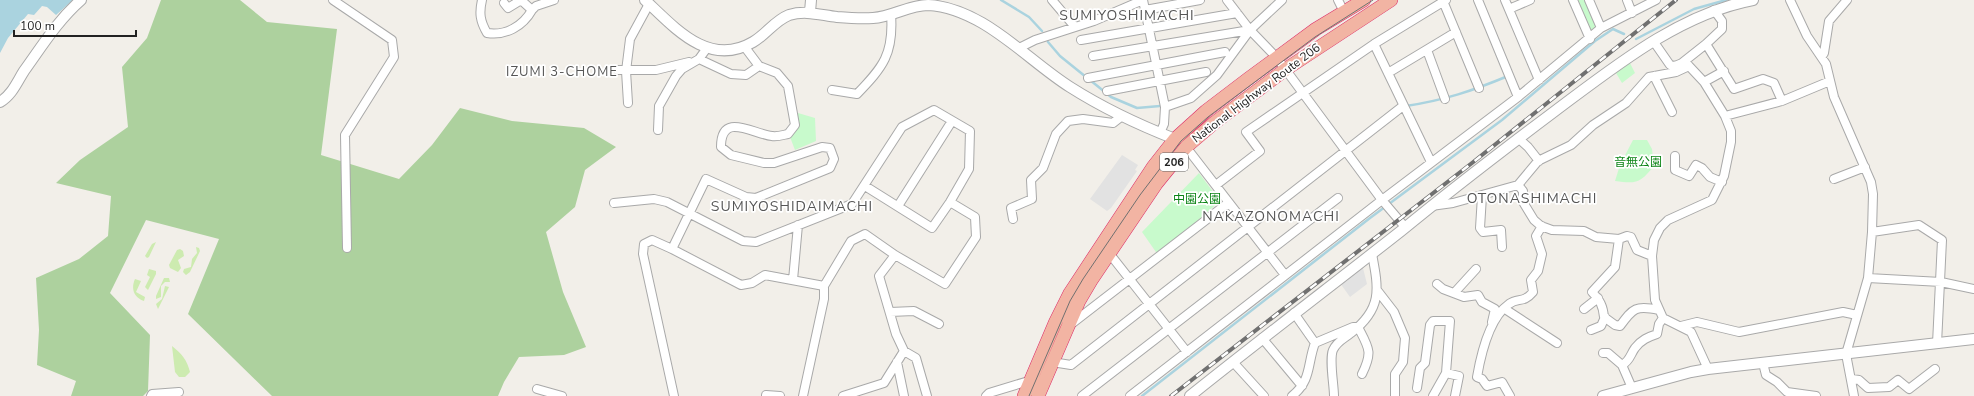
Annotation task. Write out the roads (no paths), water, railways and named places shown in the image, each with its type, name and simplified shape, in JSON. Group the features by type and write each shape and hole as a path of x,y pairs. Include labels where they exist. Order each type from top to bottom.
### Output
{"highway":[{"name":"National Highway Route 206","path":"1038,396 1079,301 1109,253 1156,184 1181,143 1206,111 1277,58 1341,6 1364,0"},
{"name":"National Highway Route 206","path":"1024,396 1055,323 1070,293 1154,167 1181,143 1214,123 1286,69 1391,0"}],"street":[{"path":"0,102 7,98 23,73 68,11 81,0"},
{"path":"333,0 392,40 394,57 345,135 347,248"},
{"path":"482,0 480,11 481,23 487,33 498,34 519,26 536,6 554,0"},
{"path":"504,2 508,8 521,0 532,10"},
{"path":"810,12 811,0"},
{"path":"1052,0 1075,27"},
{"path":"1019,48 1035,40 1115,13 1143,0 1165,107 1164,124 1160,133"},
{"path":"1145,10 1200,0"},
{"path":"1227,0 1250,30 1286,69 1382,200 1404,227"},
{"path":"1165,107 1190,98 1217,75 1250,30 1282,0"},
{"path":"1478,0 1518,97"},
{"path":"1505,0 1538,80"},
{"path":"1509,9 1530,0"},
{"path":"1573,0 1590,39"},
{"path":"1589,0 1601,28"},
{"path":"1627,0 1632,13"},
{"path":"1130,396 1431,162 1518,97 1590,39 1601,28 1656,0"},
{"path":"1790,0 1807,36 1822,56 1834,97 1865,167 1871,182 1873,194 1872,232 1868,278 1846,354 1852,379 1854,396"},
{"path":"1822,56 1824,53 1829,22 1847,0"},
{"path":"1216,185 1260,151 1246,132 1374,44 1445,1 1479,88"},
{"path":"1190,396 1518,138 1611,69 1654,42 1714,10 1747,1"},
{"path":"628,103 622,70 630,39 647,2 683,35 707,48 719,50 744,46 761,36 780,19 791,15 810,12 836,17 865,19 891,14 915,6 946,8 982,22 1071,88 1122,116 1181,143 1216,185 1228,203 1249,227 1285,275"},
{"path":"1431,207 1482,196 1518,185 1539,161 1571,145 1593,125 1626,104 1649,77 1676,72 1685,64 1722,29 1722,21 1714,10"},
{"path":"1081,40 1237,13"},
{"path":"832,90 857,94 876,75 885,62 889,52 892,25 891,14"},
{"path":"1093,56 1250,30"},
{"path":"1388,73 1456,32"},
{"path":"1654,42 1670,65 1675,66 1685,64"},
{"path":"1374,44 1431,162"},
{"path":"1706,44 1734,89 1763,79 1774,83 1782,101"},
{"path":"672,249 706,179 746,196 756,198 830,168 834,159 830,148 822,147 774,163 769,163 731,155 721,147 721,138 727,129 735,126 773,136 788,134 795,124 788,86 777,73 759,66 744,46"},
{"path":"658,130 659,106 676,76 682,69 693,64 707,48"},
{"path":"1427,50 1446,99"},
{"path":"1088,78 1224,52"},
{"path":"622,70 656,70 697,60 731,74 746,75 759,66"},
{"path":"1685,64 1704,82 1725,116 1731,131 1731,142 1722,182 1712,200 1708,204 1678,215 1660,228 1654,240 1652,256 1655,300 1663,318 1691,332 1708,369"},
{"path":"1704,82 1724,71"},
{"path":"1107,91 1206,72"},
{"path":"1654,76 1672,112"},
{"path":"1725,116 1782,101 1830,81"},
{"path":"1052,362 1071,365 1403,106"},
{"path":"614,203 654,199 667,202 743,241 756,242 852,204 902,127 934,110 970,131 969,169 950,202 932,228 865,186"},
{"path":"1013,220 1011,208 1032,199 1031,180 1043,168 1056,134 1068,121 1083,119 1112,123 1122,116"},
{"path":"898,206 952,121"},
{"path":"1518,138 1528,146 1539,161"},
{"path":"1675,156 1675,170 1689,176 1696,165 1702,168 1710,177 1722,182"},
{"path":"1834,179 1865,167"},
{"path":"1518,185 1523,191 1523,202 1534,220 1542,226 1552,230 1584,231 1596,237 1618,239 1627,236 1631,237 1637,250 1652,256"},
{"path":"1482,196 1480,228 1483,232 1501,230 1502,247"},
{"path":"1082,396 1338,198"},
{"path":"803,396 824,299 824,286 851,241 865,234 895,255 945,284 976,237 975,217 950,202"},
{"path":"1069,326 1228,203"},
{"path":"793,280 798,225"},
{"path":"1492,324 1509,304 1528,298 1533,292 1531,280 1538,271 1542,254 1536,236 1542,226"},
{"path":"1872,232 1919,226 1942,240 1937,344"},
{"path":"1591,330 1601,326 1605,318 1603,306 1592,292 1615,267 1618,239"},
{"path":"674,396 643,254 644,244 652,240 741,285 752,283 765,275 824,286"},
{"path":"1109,253 1187,352"},
{"path":"1334,396 1334,376 1331,362 1332,351 1339,341 1369,317 1377,290 1378,283 1372,254"},
{"path":"895,255 879,276 904,351 916,358 927,396"},
{"path":"1455,292 1476,269"},
{"path":"1868,278 1941,282 1974,289"},
{"path":"1437,284 1443,289 1455,292 1464,297 1478,295 1482,302 1495,309 1491,331 1482,352 1477,377 1482,379 1487,386 1502,382 1510,396"},
{"path":"1377,290 1394,312 1405,338 1403,362 1394,374 1395,396"},
{"path":"1584,310 1598,298"},
{"path":"1605,318 1614,325 1620,326 1632,310 1645,307 1659,310"},
{"path":"1505,309 1557,343"},
{"path":"890,312 914,311 939,324"},
{"path":"1681,326 1698,322 1739,332 1843,312 1857,315"},
{"path":"1294,313 1315,343"},
{"path":"1622,365 1628,362 1636,346 1645,338 1657,334 1659,324 1663,318"},
{"path":"1417,388 1420,368 1425,363 1430,325 1433,321 1450,321 1446,373 1433,396"},
{"path":"1292,396 1302,386 1311,368 1312,351 1315,343 1330,336 1358,327"},
{"path":"1358,327 1369,348 1370,355 1362,374"},
{"path":"1262,338 1302,386"},
{"path":"1603,396 1708,369 1974,340"},
{"path":"844,396 884,383 904,351"},
{"path":"1603,353 1608,353 1622,365 1632,388"},
{"path":"897,362 904,396"},
{"path":"1233,362 1264,396"},
{"path":"1763,363 1766,375 1778,382 1787,392 1816,396"},
{"path":"1852,379 1858,380 1868,388 1889,386 1898,380 1909,389 1935,368"},
{"path":"1446,373 1459,376 1455,396"},
{"path":"986,396 989,393 1032,380"},
{"path":"537,389 562,396"},
{"path":"151,396 152,394 179,392"},
{"path":"766,395 780,396"}],"water":[{"path":"0,0 73,0 56,15 47,7 42,6 34,15 28,14 8,38 0,53"}],"waterway":[{"path":"1001,0 1029,17 1042,31"},
{"path":"1636,39 1694,9 1726,0"},
{"path":"1142,396 1370,218 1502,120 1595,41 1613,29 1624,34"},
{"path":"1048,42 1060,56 1086,77"},
{"path":"1406,106 1458,94 1508,76"},
{"path":"1090,80 1111,97 1137,108 1160,106"}],"tram line":[{"path":"1029,396 1070,301 1083,279 1140,195 1181,141 1208,117 1315,37 1373,0"}],"railway":[{"path":"1171,396 1472,163 1676,0"}],"district":[{"name":"SUMIYOSHIMACHI","path":"1127,15"},
{"name":"IZUMI 3-CHOME","path":"562,71"},
{"name":"OTONASHIMACHI","path":"1532,198"},
{"name":"SUMIYOSHIDAIMACHI","path":"792,206"},
{"name":"NAKAZONOMACHI","path":"1271,216"}],"park label":[{"name":"音無公園","path":"1638,162"},
{"name":"中園公園","path":"1197,199"}]}
